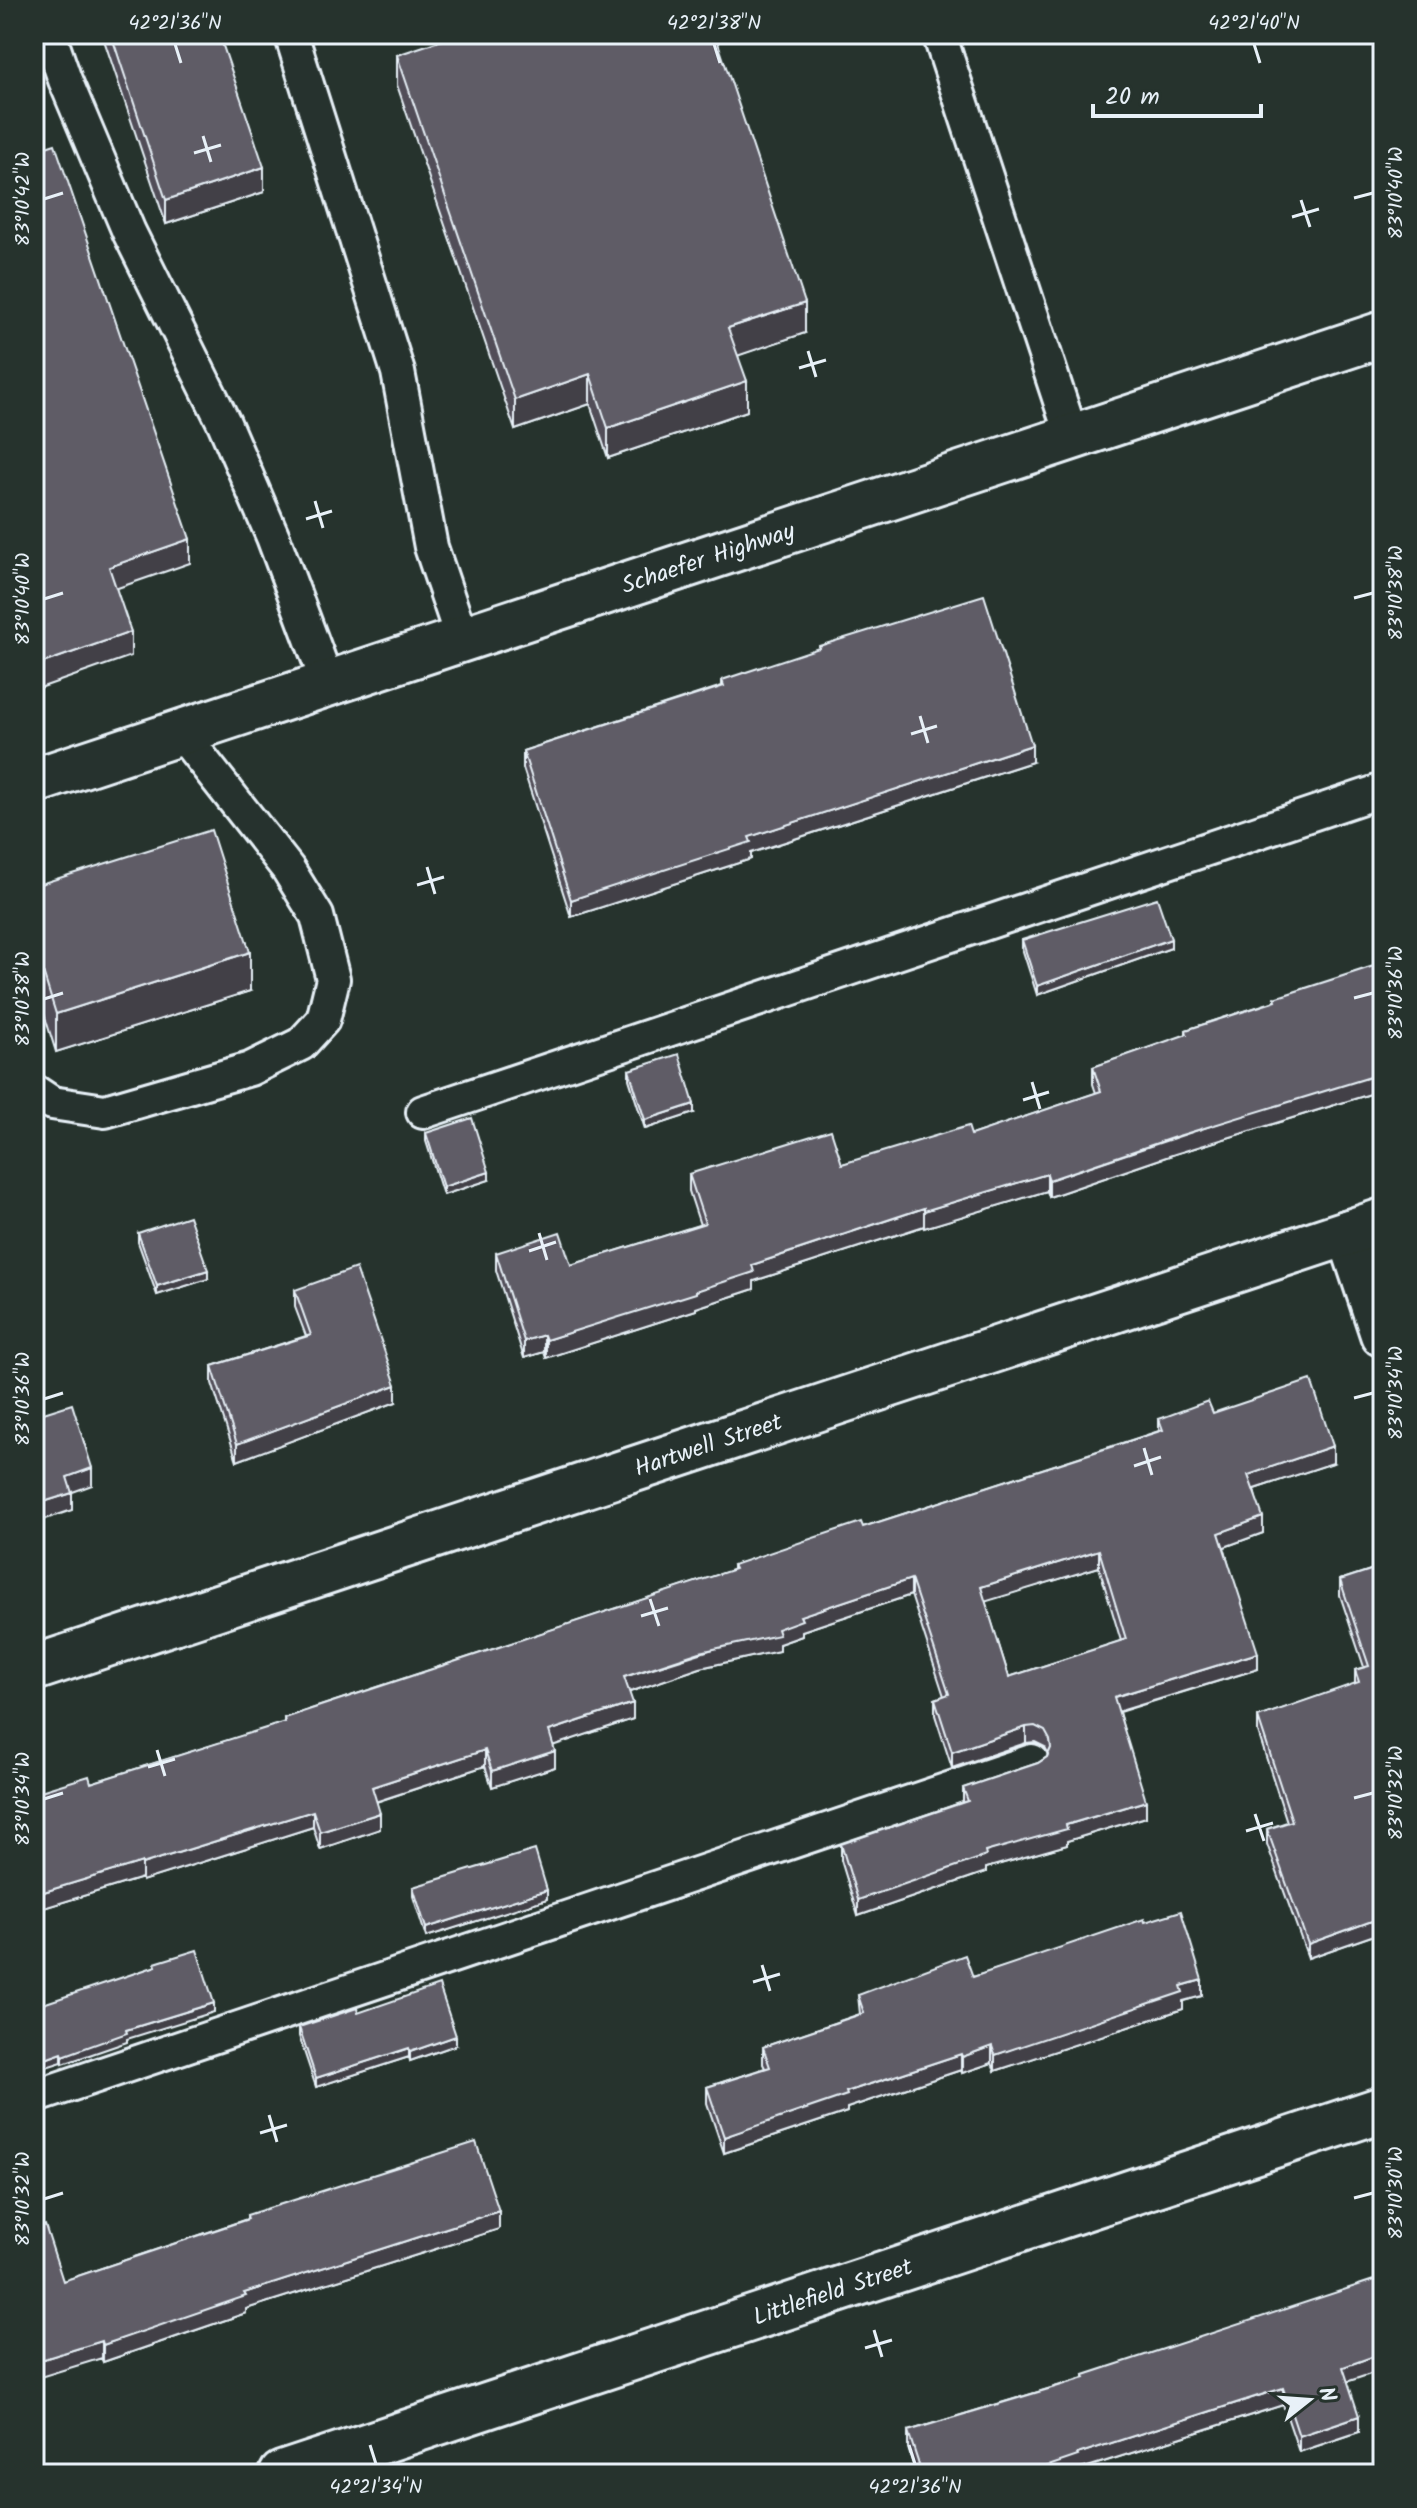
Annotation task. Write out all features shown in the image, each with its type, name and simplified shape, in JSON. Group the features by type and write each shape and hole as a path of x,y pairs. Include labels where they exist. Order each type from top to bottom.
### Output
{"street":[{"name":"Schaefer Highway","path":"34,781 1383,334"},
{"path":"1366,1227 1383,1334"},
{"name":"Hartwell Street","path":"34,1668 1366,1227"},
{"name":"Littlefield Street","path":"282,2474 1383,2109"}],"lane":[{"path":"49,34 129,232 224,423 273,537 328,684"},
{"path":"939,34 1072,437"},
{"path":"299,36 398,372 431,547 462,639"},
{"path":"34,1091 52,1103 105,1111 250,1069 301,1044 323,1020 333,979 317,916 288,869 182,734"},
{"path":"423,1112 1383,790"},
{"path":"34,2097 1032,1761"}],"building":[{"path":"111,34 219,34 264,167 166,200"},
{"path":"460,34 715,34 805,303 728,328 747,381 608,428 590,374 515,400 397,55"},
{"path":"55,144 190,539 109,567 131,632 34,666 34,151"},
{"path":"984,595 1032,745 749,837 751,842 571,900 523,751 724,686 722,680 819,646"},
{"path":"211,830 250,952 56,1014 34,943 34,886"},
{"path":"1157,898 1171,939 1037,986 1022,940"},
{"path":"1383,963 1383,1068 1376,1071 1377,1075 1175,1137 1049,1180 1047,1174 924,1211 924,1208 752,1265 754,1272 696,1293 546,1340 544,1335 524,1341 496,1253 560,1232 571,1265 705,1223 689,1174 831,1130 842,1164 968,1126 971,1135 1101,1091 1093,1067 1187,1034 1186,1030 1276,1001 1275,998"},
{"path":"679,1054 694,1104 645,1120 629,1070"},
{"path":"472,1118 489,1172 443,1187 426,1133"},
{"path":"189,1216 208,1270 157,1286 138,1233"},
{"path":"356,1268 396,1385 237,1444 212,1366 311,1335 295,1290"},
{"path":"1311,1380 1333,1446 1248,1475 1263,1517 1219,1533 1258,1653 1114,1697 1146,1801 1066,1825 1067,1829 985,1852 986,1856 858,1900 841,1844 968,1801 963,1788 1038,1763 1047,1757 1051,1748 1045,1731 1035,1726 952,1752 935,1699 949,1694 911,1579 800,1616 802,1620 777,1629 779,1635 700,1652 624,1677 633,1703 549,1731 555,1751 492,1771 485,1750 372,1787 380,1813 320,1832 313,1811 34,1895 34,1793 89,1776 91,1783 285,1722 284,1718 735,1569 733,1565 861,1522 863,1527 1163,1430 1159,1419 1208,1401 1213,1413","holes":["1099,1550 1126,1639 1009,1677 981,1587"]},
{"path":"72,1404 92,1468 67,1477 72,1493 34,1505 34,1416"},
{"path":"1383,1566 1383,1917 1308,1944 1267,1829 1292,1821 1258,1717 1359,1682 1355,1670 1369,1666 1340,1580"},
{"path":"535,1850 547,1890 426,1928 413,1887"},
{"path":"1181,1911 1202,1980 1181,1986 1183,1992 995,2055 992,2046 962,2057 961,2054 724,2137 707,2087 770,2067 763,2047 864,2013 858,1995 965,1955 973,1977 1144,1919 1145,1922"},
{"path":"197,1950 214,2003 126,2030 127,2033 63,2056 62,2053 34,2063 34,2007"},
{"path":"439,1985 456,2036 316,2078 299,2027 357,2008 358,2013"},
{"path":"476,2142 499,2211 244,2293 246,2296 103,2345 102,2341 34,2362 34,2229 45,2225 63,2281 248,2219 247,2215"},
{"path":"1383,2277 1383,2353 1343,2367 1359,2416 1299,2436 1283,2388 1077,2454 1025,2474 922,2474 908,2431 1085,2378 1084,2375"}]}
